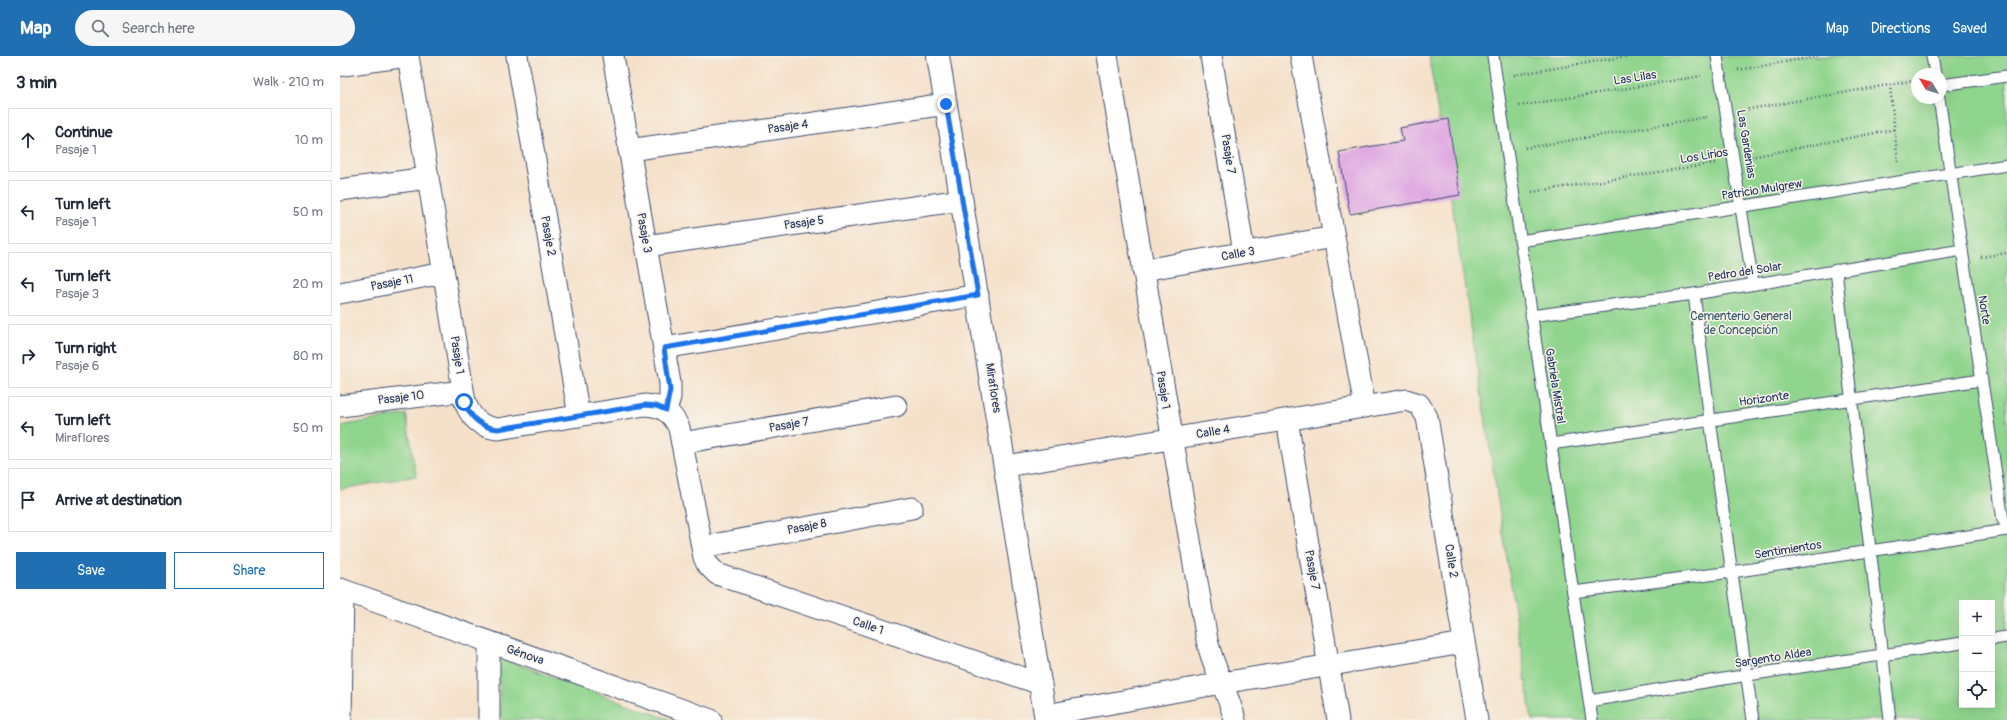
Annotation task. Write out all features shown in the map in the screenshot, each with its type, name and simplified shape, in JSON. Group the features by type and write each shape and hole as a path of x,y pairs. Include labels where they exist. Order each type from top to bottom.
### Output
{"street":[{"path":"340,65 404,56"},
{"name":"Pasaje 1","path":"408,56 443,273 463,391 468,412 475,420 490,428 508,428 646,405 656,406 666,410"},
{"name":"Pasaje 2","path":"517,56 579,416"},
{"name":"Pasaje 3","path":"613,56 664,348 670,390 666,410"},
{"name":"Miraflores","path":"938,56 1046,717"},
{"name":"Pasaje 1","path":"1107,56 1171,439 1207,640 1213,663 1231,704 1235,720"},
{"name":"Pasaje 7","path":"1212,56 1244,252"},
{"path":"1301,56 1365,408"},
{"name":"Pasaje 4","path":"629,150 946,104"},
{"path":"340,190 427,178"},
{"name":"Pasaje 5","path":"646,246 962,200"},
{"name":"Calle 3","path":"1143,270 1334,237"},
{"name":"Pasaje 11","path":"340,293 443,273"},
{"path":"664,348 978,295"},
{"name":"Pasaje 10","path":"340,406 463,391"},
{"name":"Calle 4","path":"1006,466 1365,408 1406,400 1419,404"},
{"name":"Calle 2","path":"1419,404 1427,417 1477,720"},
{"name":"Pasaje 7","path":"682,443 896,406"},
{"path":"666,410 676,420 682,443 703,552"},
{"name":"Pasaje 7","path":"1287,420 1338,720"},
{"name":"Pasaje 8","path":"703,552 912,508"},
{"name":"Calle 1","path":"703,552 712,570 722,576 1041,684"},
{"path":"341,590 341,720"},
{"name":"Génova","path":"341,590 711,720"},
{"path":"489,642 489,720"},
{"path":"1046,717 1222,683 1464,643"}],"lane":[{"name":"Gabriela Mistral","path":"1493,56 1592,720"},
{"name":"Las Gardenias","path":"1717,56 1735,160 1753,284"},
{"path":"1932,56 1934,68"},
{"path":"1947,85 2007,76"},
{"name":"Norte","path":"1940,104 2003,520 2007,524"},
{"name":"Patricio Mulgrew","path":"1520,241 2007,165"},
{"name":"Pedro del Solar","path":"1531,316 1694,294 1836,270 1962,255"},
{"path":"1836,270 1850,399 1871,550 1890,720"},
{"path":"1694,294 1710,420 1754,720"},
{"name":"Horizonte","path":"1551,444 1982,380"},
{"name":"Sentimientos","path":"1573,592 1732,572 2007,530"},
{"path":"1995,639 2007,637"},
{"name":"Sargento Aldea","path":"1589,701 1748,675 1959,643"}],"path":[{"path":"1496,78 1628,56"},
{"name":"Las Lilas","path":"1501,109 1820,56"},
{"path":"1890,85 1896,129 1900,182"},
{"name":"Los Lirios","path":"1513,195 1735,160 1896,129"},
{"path":"1962,255 2007,252"}],"green space":[{"name":"Cementerio General de Concepción","path":"1429,56 2007,56 2007,720 1532,720"},
{"path":"406,414 416,476 340,489 340,426"},
{"path":"498,657 671,720 501,720"}],"building":[{"path":"1448,119 1460,195 1350,214 1339,152 1403,141 1400,128"}],"route":[{"path":"464,402 468,412 475,420 482,425 498,429 646,405 656,406 666,410 670,383 664,348 978,295 946,104"}]}
